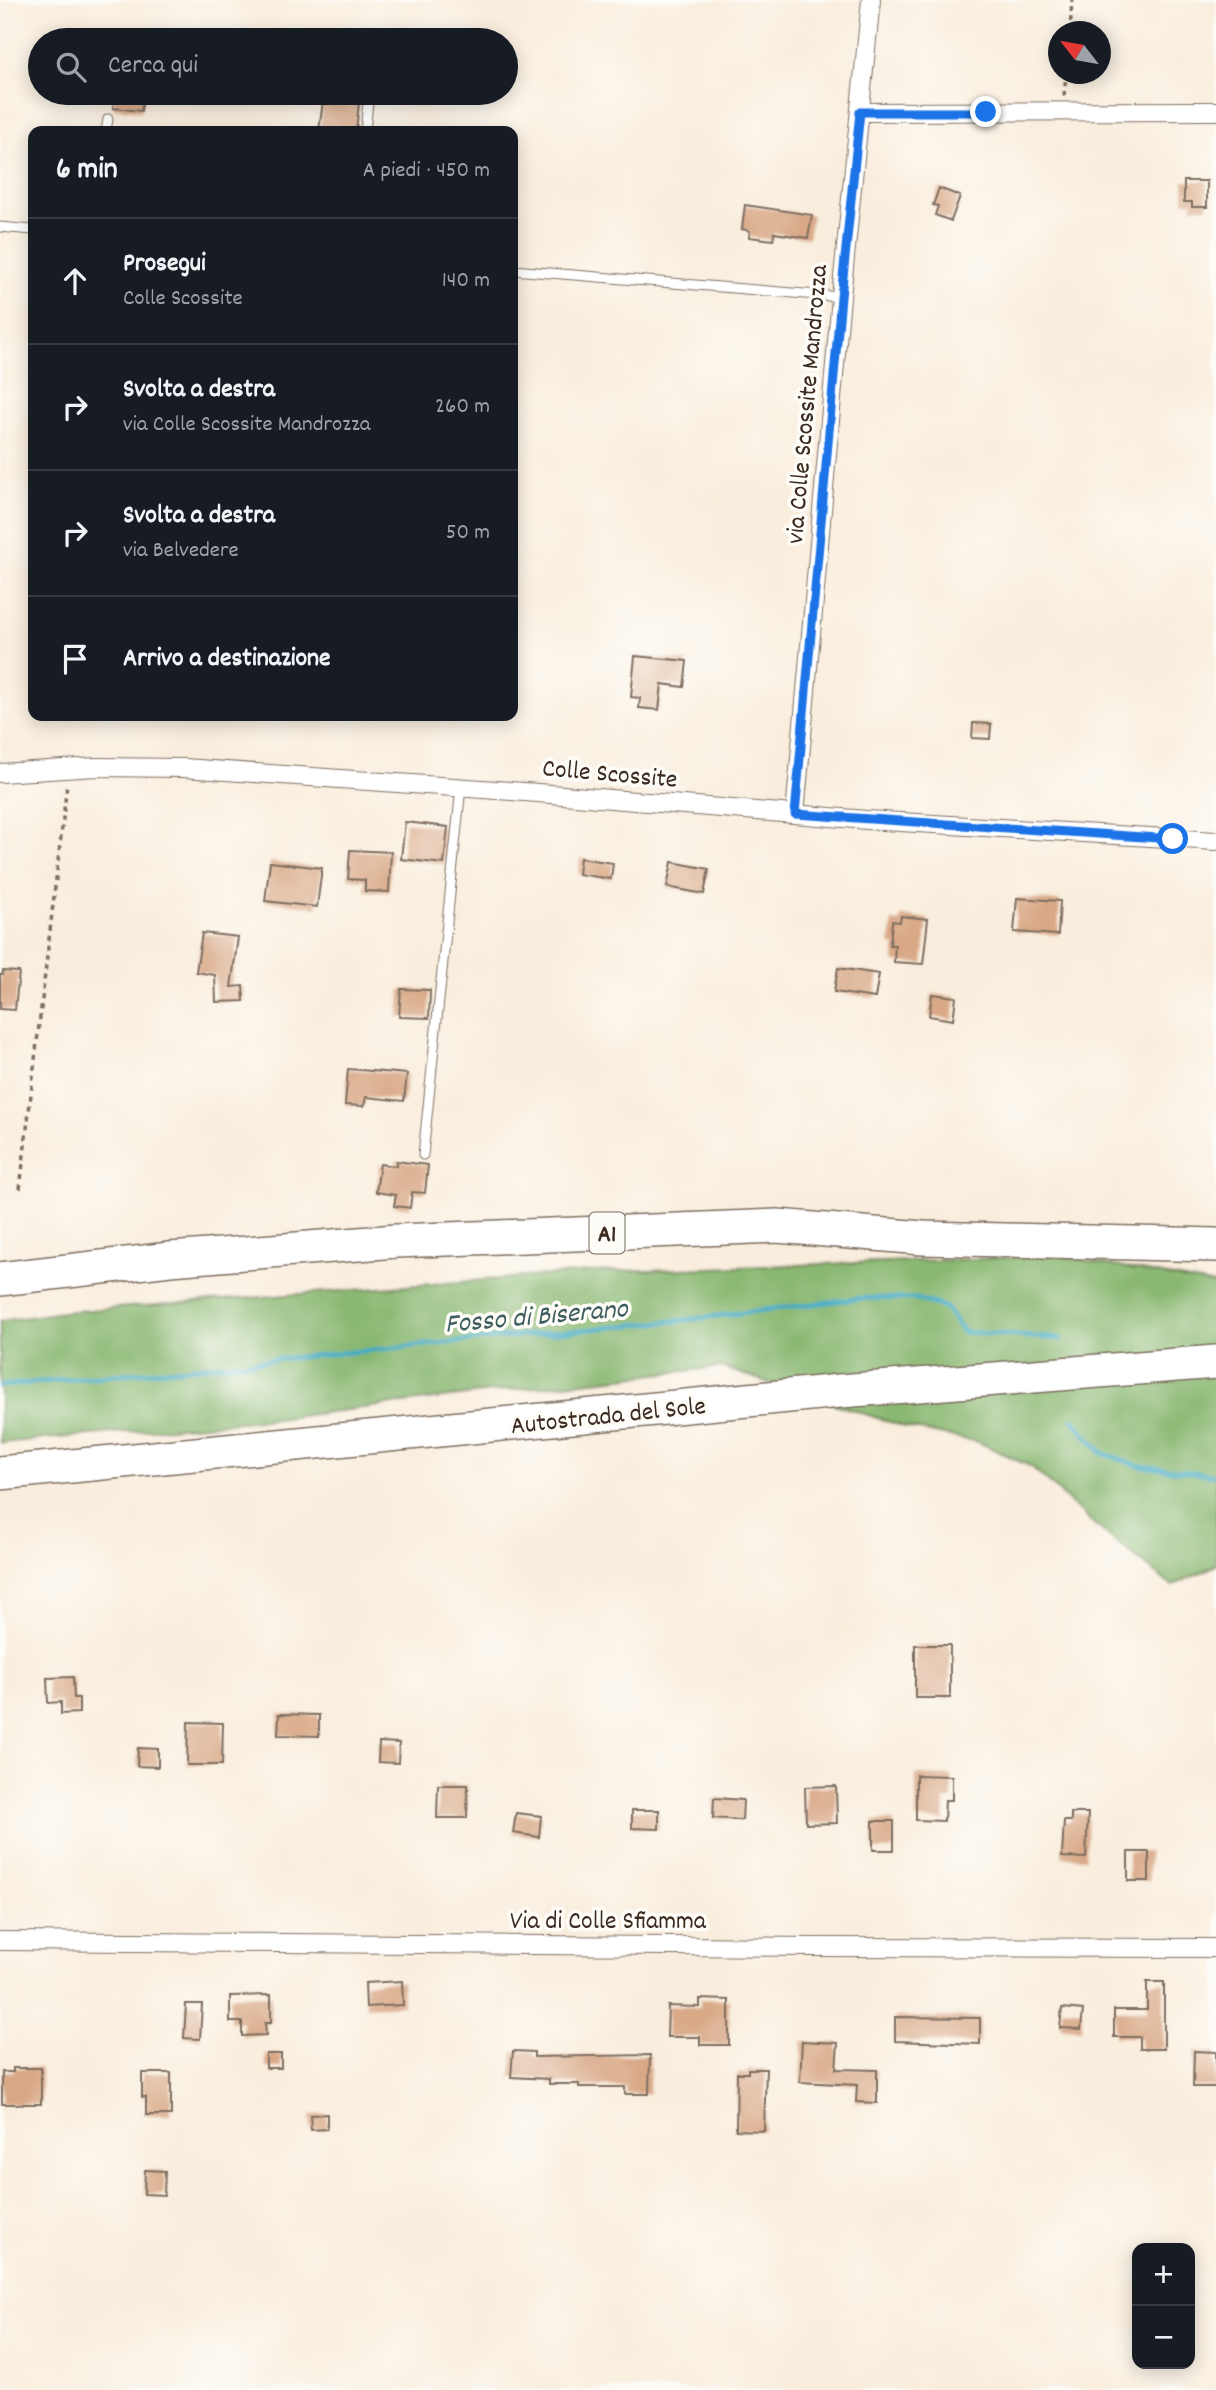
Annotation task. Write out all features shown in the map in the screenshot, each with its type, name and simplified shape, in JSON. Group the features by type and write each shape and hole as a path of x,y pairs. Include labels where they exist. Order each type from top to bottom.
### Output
{"highway":[{"name":"A1","path":"0,1279 170,1259 396,1241 777,1226 923,1238 1216,1245"},
{"name":"Autostrada del Sole","path":"0,1473 840,1391 1216,1362"}],"street":[{"name":"via Colle Scossite Mandrozza","path":"795,814 841,297 871,0"},
{"path":"860,112 1216,111"},
{"name":"Colle Scossite","path":"0,773 69,768 184,768 795,814 1216,841"},
{"name":"Via di Colle Sfiamma","path":"0,1941 814,1948 1216,1948"}],"lane":[{"path":"366,126 368,105"},
{"path":"107,126 108,119"},
{"path":"0,227 28,230"},
{"path":"518,270 841,297"},
{"path":"423,1155 461,787"}],"path":[{"path":"1071,21 1073,0"},
{"path":"20,1189 69,768"}],"green space":[{"path":"1062,1256 1216,1285 1216,1565 1172,1586 1094,1524 1032,1467 978,1442 905,1427 721,1367 283,1418 0,1443 0,1321 64,1312 590,1272"}],"building":[{"path":"113,105 142,105 141,111 113,108"},
{"path":"322,105 359,105 357,126 320,126"},
{"path":"1184,181 1207,181 1207,207 1192,207 1192,202 1184,202"},
{"path":"939,188 960,196 951,221 935,215 938,206 933,205"},
{"path":"745,205 812,215 808,238 774,233 773,240 749,237 750,231 742,229"},
{"path":"635,656 687,661 684,687 662,684 659,710 639,708 640,698 631,697"},
{"path":"973,723 991,724 990,739 972,738"},
{"path":"405,822 448,827 444,864 401,859"},
{"path":"350,850 391,852 389,892 365,891 365,880 348,879"},
{"path":"580,858 613,863 611,879 578,874"},
{"path":"270,862 322,868 317,907 265,901"},
{"path":"672,862 709,869 704,894 667,887"},
{"path":"1017,898 1060,901 1058,935 1014,932"},
{"path":"901,916 928,919 923,964 894,962 895,945 890,945 892,921 900,922"},
{"path":"202,933 238,937 231,987 243,986 244,1001 216,1002 215,975 196,972"},
{"path":"838,968 879,974 875,998 834,992"},
{"path":"3,971 19,972 15,1010 0,1009 0,975"},
{"path":"401,989 430,990 429,1018 399,1017"},
{"path":"932,994 956,997 953,1020 929,1016"},
{"path":"348,1069 407,1074 404,1101 366,1097 364,1106 345,1105"},
{"path":"396,1161 428,1165 425,1193 412,1192 410,1208 394,1206 396,1195 376,1192 380,1164 396,1166"},
{"path":"915,1645 950,1645 950,1698 915,1698"},
{"path":"73,1677 74,1698 79,1698 79,1713 61,1714 61,1702 48,1703 47,1678"},
{"path":"279,1714 319,1715 319,1736 278,1735"},
{"path":"188,1722 223,1723 222,1765 187,1765"},
{"path":"379,1742 399,1743 398,1763 378,1762"},
{"path":"138,1748 158,1749 158,1767 137,1766"},
{"path":"916,1775 952,1776 952,1800 945,1800 944,1821 916,1820"},
{"path":"438,1785 468,1785 467,1818 437,1818"},
{"path":"836,1786 837,1823 806,1824 805,1787"},
{"path":"714,1798 743,1800 742,1820 713,1818"},
{"path":"632,1810 659,1810 659,1829 632,1828"},
{"path":"516,1813 541,1816 539,1837 513,1833"},
{"path":"1071,1813 1088,1813 1086,1858 1062,1857 1064,1821 1071,1821"},
{"path":"873,1821 894,1821 894,1850 873,1850"},
{"path":"1128,1852 1149,1852 1149,1881 1128,1881"},
{"path":"402,1981 403,2005 366,2007 365,1983"},
{"path":"1147,1982 1164,1982 1164,2049 1140,2049 1140,2037 1114,2037 1114,2010 1147,2010"},
{"path":"271,1995 271,2023 265,2023 266,2035 242,2036 242,2022 230,2022 230,1996"},
{"path":"700,1999 729,2000 729,2045 700,2045 700,2037 667,2037 668,2006 700,2007"},
{"path":"186,2004 202,2004 200,2039 184,2038"},
{"path":"1062,2008 1083,2010 1081,2029 1060,2028"},
{"path":"895,2017 980,2018 980,2044 895,2041"},
{"path":"802,2041 838,2043 836,2069 877,2070 877,2103 856,2102 857,2085 800,2082"},
{"path":"513,2051 534,2052 534,2057 650,2055 649,2094 625,2094 625,2087 579,2087 579,2084 549,2084 549,2079 511,2077"},
{"path":"1194,2051 1216,2052 1216,2087 1193,2087"},
{"path":"266,2054 281,2054 281,2068 266,2068"},
{"path":"13,2068 41,2068 41,2104 2,2104 2,2072 13,2072"},
{"path":"748,2069 766,2069 764,2131 736,2130 737,2073 748,2073"},
{"path":"142,2073 171,2073 171,2115 146,2115 146,2097 142,2097"},
{"path":"327,2114 327,2129 311,2130 310,2115"},
{"path":"145,2170 165,2171 164,2195 144,2194"}],"waterway":[{"name":"Fosso di Biserano","path":"0,1386 685,1320 862,1298 916,1299 945,1307 963,1332 1061,1339"},
{"name":"Fosso di Biserano","path":"1073,1420 1102,1453 1140,1466 1216,1475"}],"route":[{"path":"986,112 860,112 795,814 1173,839"}]}
